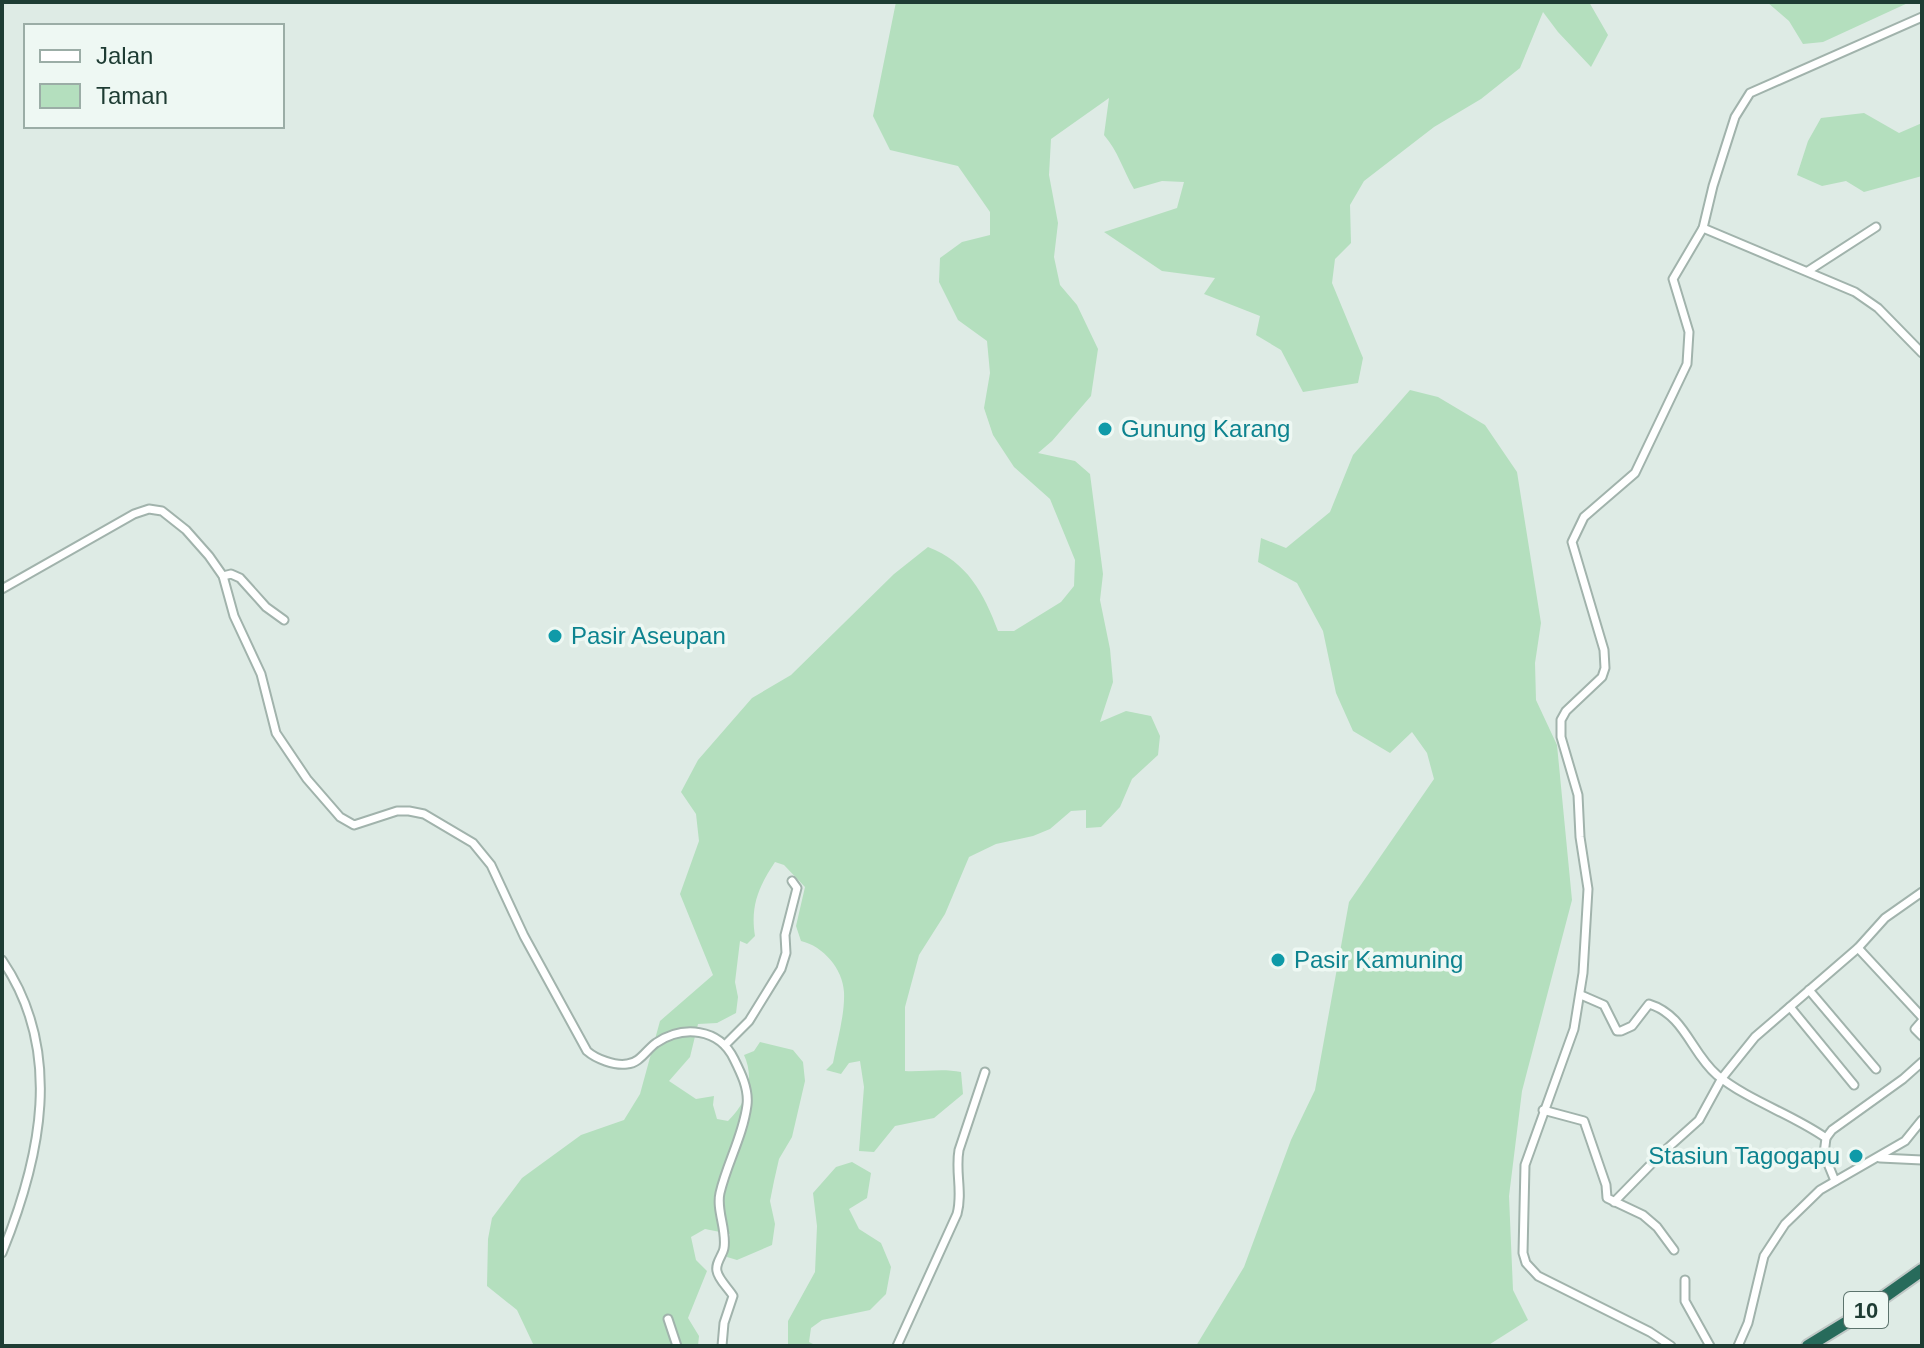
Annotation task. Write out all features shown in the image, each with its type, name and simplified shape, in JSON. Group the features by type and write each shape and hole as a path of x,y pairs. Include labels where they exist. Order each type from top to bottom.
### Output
{"highway":[{"name":"10","path":"1808,1346 1922,1270"}],"street":[{"path":"1671,1346 1650,1332 1538,1276 1526,1263 1523,1253 1525,1165 1574,1029 1581,995 1588,889 1580,837 1578,795 1561,737 1561,720 1566,711 1602,677 1605,660 1572,542 1584,517 1635,473 1682,376 1689,356 1689,332 1673,279 1703,228 1735,117 1750,93 1922,17"},
{"path":"1808,271 1876,227"},
{"path":"1703,228 1865,298 1922,353"},
{"path":"2,589 101,531 149,509 162,511 186,530 223,576 234,616 261,674 276,733 307,779 340,817 354,825 397,811 409,811 424,814 473,843 491,865 524,936 587,1051 593,1056 618,1065 629,1064 664,1038 684,1032 713,1035 725,1045 733,1056 748,1095 745,1121 719,1195 725,1230 724,1250 716,1268 733,1296 724,1323 722,1346"},
{"path":"223,576 231,574 240,578 266,607 284,620"},
{"path":"725,1045 749,1021 781,969 786,953 785,935 797,888 792,881"},
{"path":"1614,1202 1699,1120 1722,1078 1755,1037 1858,948 1885,918 1922,892"},
{"path":"1858,948 1922,1019 1915,1029 1922,1036"},
{"path":"2,960 26,1000 33,1022 39,1055 41,1098 20,1209 2,1253"},
{"path":"1809,990 1876,1069"},
{"path":"1581,995 1604,1005 1617,1031 1632,1026 1649,1004 1658,1006 1676,1020 1707,1064 1722,1078 1826,1138"},
{"path":"1790,1007 1854,1085"},
{"path":"1835,1181 1824,1154 1826,1138 1832,1130 1922,1062"},
{"path":"897,1346 957,1214 961,1201 957,1162 959,1150 985,1072"},
{"path":"1543,1110 1584,1121 1606,1185 1607,1198 1633,1209 1652,1222 1674,1250"},
{"path":"1738,1346 1748,1323 1759,1271 1773,1239 1820,1190 1905,1141 1922,1120"},
{"path":"1877,1158 1922,1160"},
{"path":"1685,1280 1685,1301 1710,1346"},
{"path":"668,1319 677,1346"}],"green space":[{"path":"896,2 1589,2 1608,35 1591,67 1543,12 1520,68 1481,99 1434,127 1364,181 1350,205 1351,243 1335,259 1332,283 1363,358 1358,383 1303,392 1281,350 1256,335 1260,316 1204,294 1215,278 1162,271 1104,232 1177,208 1184,182 1162,181 1134,189 1104,135 1109,98 1051,139 1049,175 1058,223 1054,257 1060,285 1077,305 1098,349 1091,396 1038,453 1075,461 1090,474 1103,574 1100,600 1113,682 1100,722 1126,711 1151,716 1160,736 1158,755 1132,779 1120,807 1101,827 1086,828 1086,810 1071,811 1050,829 996,844 969,857 945,914 919,955 905,1007 905,1071 961,1072 963,1094 934,1118 895,1126 874,1152 859,1151 864,1087 860,1061 849,1063 841,1074 826,1070 833,1063 842,1019 843,983 836,967 824,953 801,941 796,926 805,887 784,865 775,862 757,897 755,936 747,944 740,941 735,982 738,997 736,1013 717,1023 698,1024 690,1057 669,1081 696,1099 714,1096 717,1119 728,1121 744,1099 749,1082 744,1055 754,1051 760,1042 793,1050 803,1062 805,1081 792,1137 779,1159 770,1201 775,1224 772,1245 737,1260 727,1257 730,1234 705,1229 691,1237 696,1260 707,1271 688,1318 699,1336 698,1346 534,1346 517,1310 487,1286 488,1239 492,1218 522,1178 581,1135 624,1120 640,1094 660,1021 713,975 680,894 699,841 696,814 681,792 698,760 752,698 791,675 894,574 928,547 942,553 964,570 987,604 998,631 1014,631 1061,602 1074,586 1075,560 1050,499 1014,467 993,435 984,408 990,373 987,341 958,320 939,282 940,258 962,242 990,235 990,212 958,166 890,150 873,116"},
{"path":"1767,2 1910,2 1823,42 1803,44 1789,21"},
{"path":"1864,113 1899,133 1922,123 1922,176 1864,192 1846,181 1822,186 1797,175 1808,141 1821,118"},
{"path":"1410,390 1438,397 1485,425 1517,472 1541,623 1535,663 1536,700 1557,745 1572,900 1522,1091 1509,1196 1513,1290 1528,1320 1487,1346 1196,1346 1244,1267 1291,1140 1315,1090 1349,902 1434,779 1427,753 1412,732 1390,753 1353,731 1336,693 1323,631 1297,583 1258,562 1261,538 1286,548 1330,512 1353,455"},
{"path":"852,1162 871,1173 867,1198 849,1209 859,1229 881,1243 891,1267 886,1294 870,1310 822,1320 811,1328 809,1342 817,1346 788,1346 788,1321 815,1272 817,1226 813,1193 836,1167"}],"place":[{"name":"Gunung Karang","path":"1105,429"},
{"name":"Pasir Aseupan","path":"555,636"},
{"name":"Pasir Kamuning","path":"1278,960"},
{"name":"Stasiun Tagogapu","path":"1856,1156"}]}
